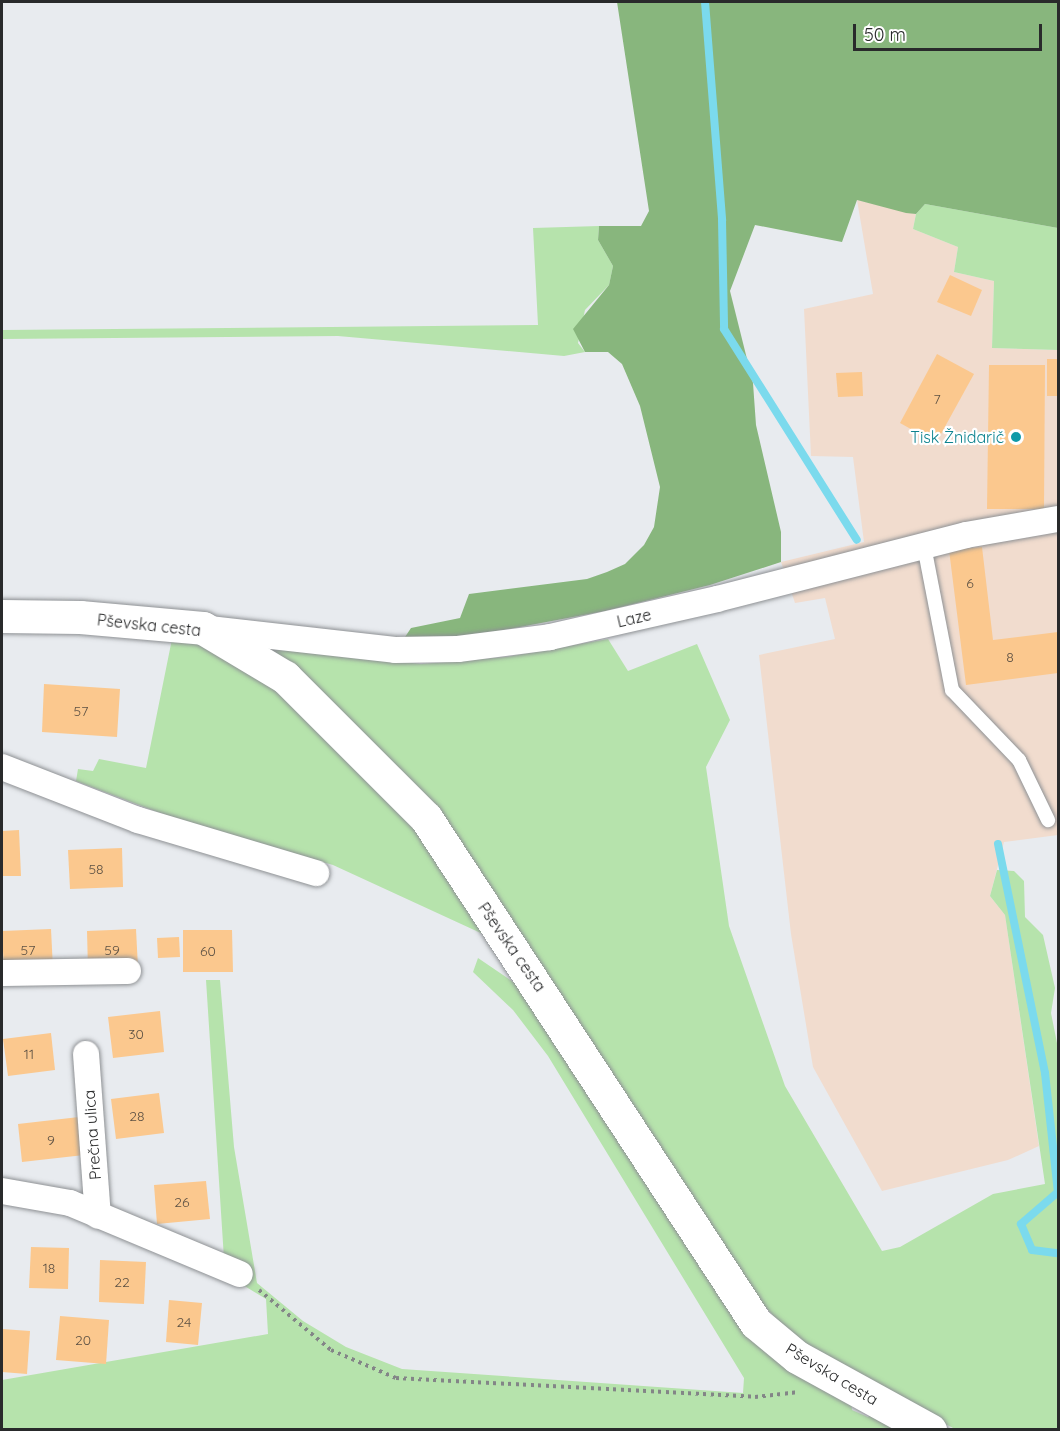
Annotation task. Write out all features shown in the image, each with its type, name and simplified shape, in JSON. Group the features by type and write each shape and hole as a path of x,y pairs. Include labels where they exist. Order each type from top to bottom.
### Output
{"street":[{"name":"Laze","path":"203,628 395,650 458,649 595,627 924,546 1059,519"},
{"name":"Pševska cesta","path":"2,616 80,617 203,628 285,677 426,818 756,1323 798,1357 844,1386 930,1430"},
{"path":"2,767 138,820 316,873"},
{"path":"2,973 128,971"},
{"name":"Prečna ulica","path":"86,1054 98,1216"},
{"path":"2,1191 70,1203 240,1274"}],"lane":[{"path":"924,546 952,690 1019,760 1048,820"}],"path":[{"path":"240,1274 331,1350 396,1378 755,1397 844,1386"}],"shaded area":[{"path":"857,200 916,214 913,229 958,247 954,272 994,281 992,348 1058,350 1058,835 1004,842 990,896 1005,915 1039,1146 1008,1160 882,1191 813,1067 791,934 759,655 835,639 825,598 795,603 781,562 864,542 853,457 811,456 804,309 873,294"}],"green space":[{"path":"617,2 1058,2 1058,228 925,204 916,214 906,213 857,200 842,242 755,225 730,291 753,383 756,425 781,532 781,562 710,585 605,611 451,640 405,637 411,628 460,618 469,594 587,579 607,572 625,564 644,545 654,527 660,487 640,406 622,364 608,352 585,352 573,329 609,285 613,266 598,240 599,226 641,226 649,211"},
{"path":"925,204 1058,228 1058,350 992,348 994,281 954,272 958,247 913,229 916,214"},
{"path":"599,226 598,240 613,266 609,285 585,310 578,343 585,352 564,356 338,336 2,339 2,330 538,325 533,228"},
{"path":"185,638 421,664 506,657 608,639 628,671 697,644 730,720 706,767 729,926 785,1086 882,1251 900,1247 993,1194 1045,1184 1005,915 990,896 997,870 1014,871 1024,881 1025,917 1043,935 1055,988 1051,1013 1058,1048 1058,1429 955,1429 827,1362 778,1321 744,1283 511,947 333,865 189,824 76,781 78,769 93,771 99,759 146,768 172,639"},
{"path":"478,958 519,986 722,1296 851,1402 852,1410 868,1417 873,1412 907,1430 2,1430 2,1380 268,1334 266,1299 225,1274 206,980 220,980 234,1147 257,1283 303,1321 346,1347 402,1369 743,1393 744,1378 548,1056 513,1010 473,972"}],"building":[{"path":"950,275 982,290 971,316 937,302"},
{"path":"937,354 974,374 936,443 900,423"},
{"path":"1047,359 1058,359 1058,396 1047,396"},
{"name":"Tisk Žnidarič","path":"989,365 1045,365 1044,509 987,509"},
{"path":"862,372 863,396 838,397 836,373"},
{"path":"982,547 993,640 1058,632 1058,673 966,685 949,550"},
{"path":"44,684 120,689 117,737 42,732"},
{"path":"19,830 21,876 2,876 2,831"},
{"path":"122,848 123,887 70,889 68,850"},
{"path":"51,929 53,969 4,970 2,931"},
{"path":"136,929 138,968 88,970 87,931"},
{"path":"183,930 232,930 233,972 183,972"},
{"path":"179,937 180,957 158,958 157,938"},
{"path":"160,1011 164,1052 113,1058 108,1017"},
{"path":"51,1033 55,1070 8,1076 3,1039"},
{"path":"159,1093 164,1133 116,1139 111,1099"},
{"path":"79,1117 84,1155 22,1162 18,1124"},
{"path":"206,1181 210,1219 157,1224 154,1185"},
{"path":"31,1247 69,1248 68,1289 29,1288"},
{"path":"100,1260 146,1262 144,1304 99,1302"},
{"path":"169,1300 202,1303 198,1345 166,1342"},
{"path":"60,1316 109,1320 106,1364 56,1360"},
{"path":"2,1329 30,1331 27,1374 2,1372"}],"waterway":[{"path":"705,2 722,220 724,329 857,540"},
{"path":"998,844 1045,1073 1058,1192 1021,1224 1032,1250 1058,1253"}],"place":[{"name":"Tisk Žnidarič","path":"1016,437"}]}
